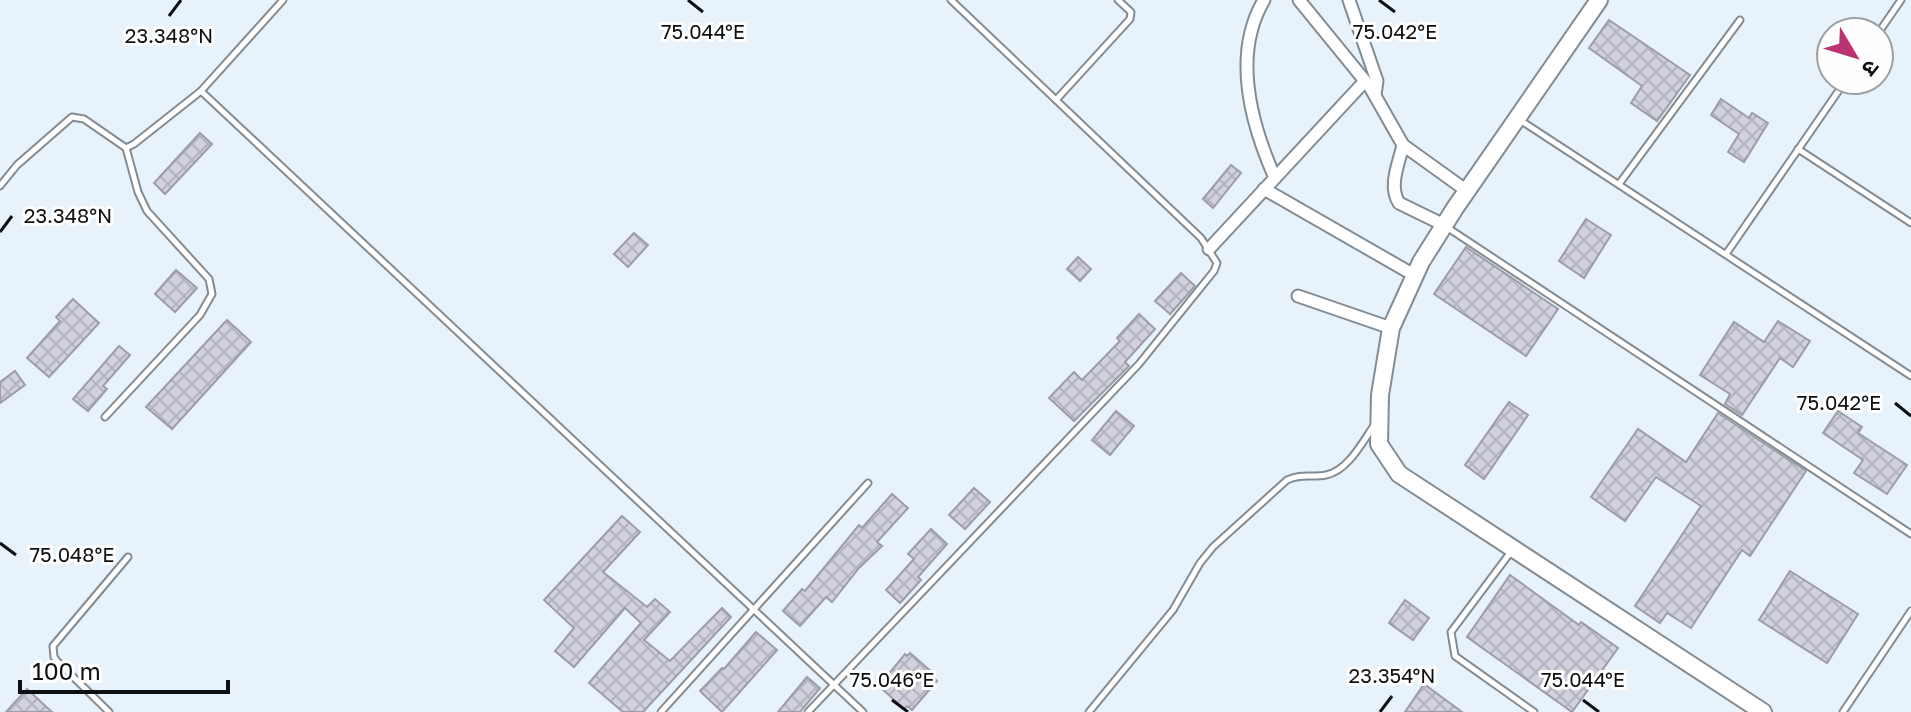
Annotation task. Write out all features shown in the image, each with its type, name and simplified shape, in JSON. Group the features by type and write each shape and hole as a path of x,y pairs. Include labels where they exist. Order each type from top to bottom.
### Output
{"street":[{"path":"1264,0 1252,20 1247,84 1258,140 1275,178"},
{"path":"1299,0 1365,81 1403,145 1467,191"},
{"path":"1349,0 1377,81 1375,96"},
{"path":"1599,0 1444,225 1414,275 1391,328 1383,366 1379,444 1399,474 1763,712"},
{"path":"1209,249 1365,81"},
{"path":"1403,145 1393,188 1395,196 1399,203 1444,225"},
{"path":"1264,189 1414,275"},
{"path":"1298,296 1391,328"}],"lane":[{"path":"126,148 201,91 283,0"},
{"path":"808,712 1139,364 1214,271 1217,263 1201,238 951,0"},
{"path":"1056,100 1130,19 1131,12 1118,0"},
{"path":"1619,184 1740,20"},
{"path":"201,91 863,712"},
{"path":"1726,254 1835,96"},
{"path":"0,186 17,165 72,117 84,119 126,148 138,192 147,211 209,279 212,294 200,315 105,417"},
{"path":"1519,119 1911,376"},
{"path":"1798,149 1911,223"},
{"path":"1444,225 1911,534"},
{"path":"1089,712 1173,610 1213,547 1287,480 1296,476 1326,475 1337,470 1351,458 1380,418"},
{"path":"661,712 868,483"},
{"path":"1513,549 1451,632 1452,645 1455,656 1534,712"},
{"path":"109,712 57,661 53,646 128,557"},
{"path":"1843,712 1911,611"}],"building":[{"path":"1609,20 1690,75 1657,121 1631,103 1642,86 1589,48"},
{"path":"1721,99 1749,118 1752,113 1768,123 1744,162 1728,152 1739,134 1711,115"},
{"path":"200,133 212,144 165,194 154,183"},
{"path":"1231,165 1241,173 1213,208 1203,199"},
{"path":"1586,219 1611,235 1584,278 1559,261"},
{"path":"634,233 648,245 628,267 614,254"},
{"path":"1466,247 1558,309 1526,356 1434,294"},
{"path":"1078,257 1091,269 1080,281 1067,269"},
{"path":"176,270 197,288 175,312 155,294"},
{"path":"1181,273 1195,286 1170,314 1155,301"},
{"path":"73,299 99,323 49,377 27,358 60,321 56,317"},
{"path":"1139,314 1155,329 1125,362 1129,366 1074,421 1049,398 1074,372 1082,380 1120,341 1117,338"},
{"path":"227,320 251,342 172,429 146,407"},
{"path":"1778,321 1810,341 1793,367 1780,358 1742,415 1725,404 1730,394 1700,375 1734,322 1764,342"},
{"path":"119,346 130,355 103,386 107,389 88,411 73,399"},
{"path":"15,371 25,385 0,403 0,382"},
{"path":"1509,402 1528,415 1484,479 1465,465"},
{"path":"1116,411 1134,426 1110,455 1092,440"},
{"path":"1838,411 1862,427 1858,433 1907,465 1887,494 1854,473 1863,460 1823,433"},
{"path":"1718,413 1806,471 1750,556 1742,550 1691,628 1667,613 1660,623 1635,606 1701,506 1656,477 1625,521 1591,497 1638,429 1686,462"},
{"path":"974,488 990,502 965,529 949,515"},
{"path":"892,494 908,508 877,542 882,546 859,568 832,602 826,597 800,626 783,611 802,589 805,591 859,525 862,528"},
{"path":"622,516 640,532 603,572 647,607 655,599 670,612 644,640 670,661 722,608 731,617 643,712 623,712 589,683 641,623 625,608 574,667 555,651 574,628 544,600"},
{"path":"931,529 947,544 900,603 886,590 914,559 908,554"},
{"path":"1790,571 1858,614 1827,663 1759,620"},
{"path":"1510,575 1579,625 1581,622 1618,648 1572,712 1467,637"},
{"path":"1405,600 1429,618 1413,640 1389,623"},
{"path":"756,632 777,650 722,712 700,691"},
{"path":"910,653 933,673 937,681 912,710 907,706 904,709 879,686 905,654"},
{"path":"807,677 820,688 800,712 778,712"},
{"path":"1424,684 1462,712 1405,712"},
{"path":"27,689 52,712 6,712"}]}
